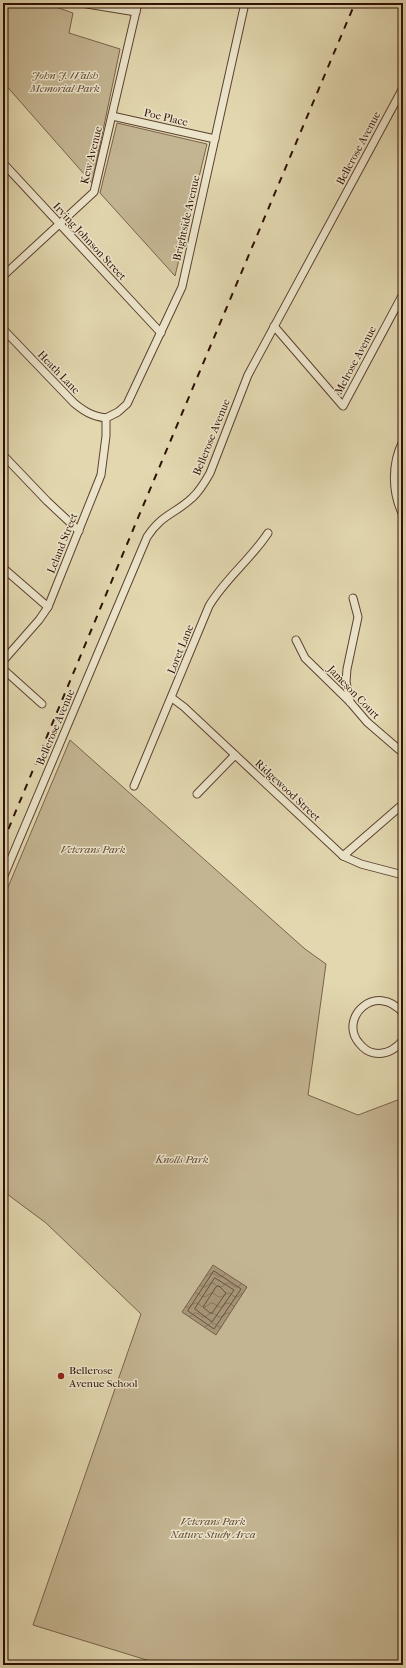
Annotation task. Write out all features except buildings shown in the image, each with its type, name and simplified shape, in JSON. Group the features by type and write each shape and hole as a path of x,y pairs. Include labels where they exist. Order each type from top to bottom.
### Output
{"street":[{"path":"81,3 136,12"},
{"name":"Kew Avenue","path":"3,276 94,192 138,3"},
{"name":"Brightside Avenue","path":"106,418 118,412 127,404 182,286 245,3"},
{"name":"Bellerose Avenue","path":"3,878 148,537 155,525 192,499 202,487 210,473 248,375 403,88"},
{"name":"Poe Place","path":"112,116 215,139"},
{"name":"Irving Johnson Street","path":"3,163 161,333"},
{"name":"Melrose Avenue","path":"274,326 344,406 403,294"},
{"name":"Heath Lane","path":"3,329 74,403 86,413 96,417 106,418"},
{"name":"Leland Street","path":"3,661 39,620 48,607 100,476 106,436 106,418"},
{"path":"403,441 397,458 394,488 398,505 403,515"},
{"path":"3,455 47,501 79,531"},
{"name":"Loret Lane","path":"134,786 172,698 209,606 216,594 258,549 268,533"},
{"path":"3,568 48,607"},
{"path":"350,702 346,682 347,669 358,617 353,598"},
{"name":"Jameson Court","path":"296,640 305,658 381,735 403,752"},
{"path":"3,669 42,704"},
{"name":"Ridgewood Street","path":"172,698 184,707 235,754 343,856 361,864 403,874"},
{"path":"197,794 235,754"},
{"path":"343,856 403,804"},
{"path":"403,1013 391,1002 374,1000 360,1009 355,1016 353,1024 354,1033 357,1040 363,1048 371,1052 380,1054 389,1052 397,1047 403,1040"}],"green space":[{"name":"John J. Walsh Memorial Park","path":"3,3 45,3 73,13 69,33 120,49 92,183 3,82"},
{"path":"117,123 207,144 175,276 100,193"},
{"path":"70,740 305,949 326,964 308,1095 358,1115 403,1098 403,1665 163,1665 33,1625 141,1314 46,1223 3,1191 3,899"}],"water":[{"path":"213,1265 247,1287 216,1335 182,1312"}],"railway":[{"path":"3,842 355,3"}],"place":[{"name":"Bellerose Avenue School","path":"61,1376"}],"park label":[{"name":"Veterans Park","path":"93,849"},
{"name":"Knolls Park","path":"182,1159"},
{"name":"Veterans Park Nature Study Area","path":"213,1527"}]}
